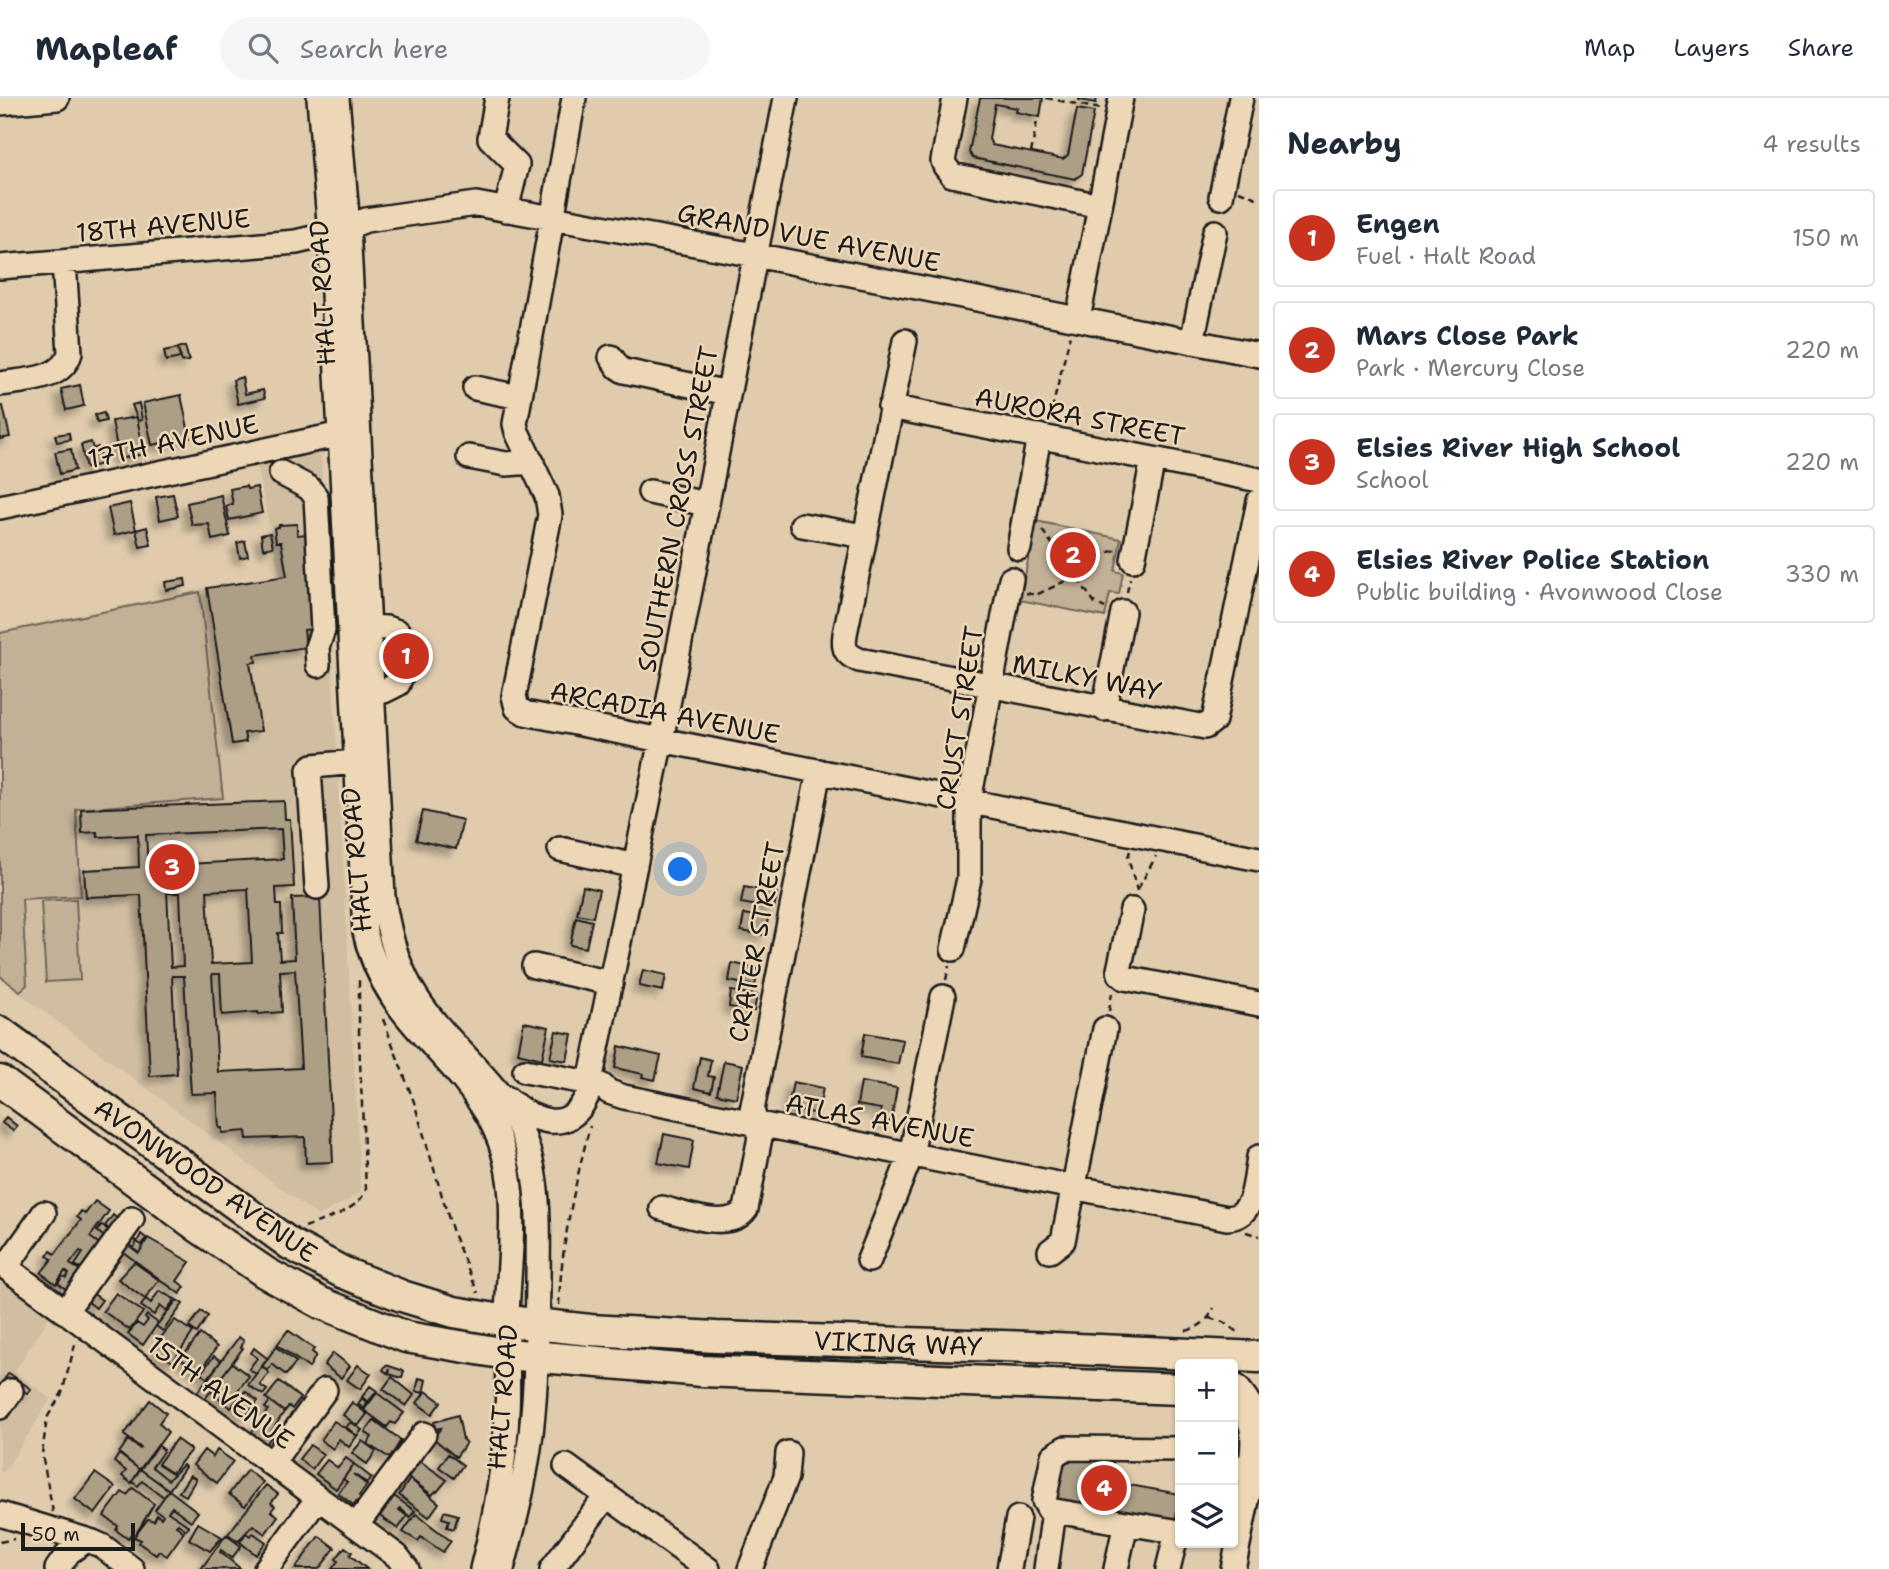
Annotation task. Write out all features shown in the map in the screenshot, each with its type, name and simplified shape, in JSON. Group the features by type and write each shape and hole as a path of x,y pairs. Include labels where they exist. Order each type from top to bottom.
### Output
{"main road":[{"name":"AVONWOOD AVENUE","path":"0,1032 266,1228 315,1259 428,1305 507,1321 546,1319"},
{"name":"AVONWOOD AVENUE","path":"0,1081 197,1226 265,1273 321,1303 406,1337 521,1356"},
{"name":"VIKING WAY","path":"546,1319 590,1330 716,1337 1031,1347 1252,1348"},
{"name":"VIKING WAY","path":"521,1356 702,1371 1175,1388"},
{"path":"1242,1391 1256,1426 1249,1467"}],"street":[{"path":"0,103 57,98"},
{"name":"HALT ROAD","path":"319,98 339,231"},
{"name":"HALT ROAD","path":"337,98 339,231 349,433 355,762 365,932 378,974 395,1002 476,1098 503,1148 512,1192 507,1321 521,1356 533,1414 523,1482 502,1569"},
{"path":"497,98 490,138 517,165 506,210"},
{"name":"ARCADIA AVENUE","path":"574,98 519,397 516,428 547,496 550,515 514,702 525,713 1259,859"},
{"name":"SOUTHERN CROSS STREET","path":"486,1081 526,1114 540,1121 565,1119 580,1110 600,1088 611,983 786,98"},
{"path":"955,98 943,160 952,175 1100,206"},
{"path":"1221,197 1241,98"},
{"path":"1077,319 1120,105"},
{"name":"GRAND VUE AVENUE","path":"339,231 386,216 464,205 506,210 755,255 1259,355"},
{"name":"18TH AVENUE","path":"0,267 296,242 339,231"},
{"path":"1192,342 1215,232"},
{"path":"0,384 54,374 68,361 70,354 64,262"},
{"name":"MILKY WAY","path":"905,341 845,634 845,652 859,660 1203,728 1213,723 1259,500"},
{"path":"611,357 618,367 624,370 728,393"},
{"path":"475,388 519,397"},
{"name":"AURORA STREET","path":"890,407 1259,480"},
{"name":"HALT ROAD","path":"349,433 369,627 383,897 394,952 420,1002 505,1103 519,1126 535,1175 539,1203 546,1319 521,1356 506,1433 498,1495 482,1569"},
{"name":"17TH AVENUE","path":"0,507 349,433"},
{"path":"1019,548 1043,437"},
{"path":"469,457 506,464 531,462"},
{"path":"1126,555 1153,459"},
{"path":"281,473 309,488 316,497 323,630 314,666 352,660"},
{"path":"650,492 706,504"},
{"path":"802,525 864,536"},
{"name":"CRUST STREET","path":"953,949 969,879 969,801 1012,579"},
{"path":"1104,709 1114,610"},
{"path":"369,627 398,632 403,644"},
{"path":"372,692 388,690 398,684 404,667"},
{"path":"317,887 309,770 313,766 355,762"},
{"name":"CRATER STREET","path":"662,1208 726,1222 742,1214 747,1203 760,1137 752,1110 819,771"},
{"path":"560,849 635,866"},
{"path":"1135,900 1120,974 1125,978 1259,1004"},
{"path":"534,966 611,983"},
{"path":"869,1260 911,1155 943,997"},
{"path":"1050,1251 1063,1241 1105,1029"},
{"name":"ATLAS AVENUE","path":"524,1071 757,1124 1227,1218 1238,1216 1249,1206 1259,1157"},
{"path":"3,1265 44,1213"},
{"path":"73,1318 132,1219"},
{"name":"15TH AVENUE","path":"3,1265 397,1556 407,1569"},
{"path":"271,1464 326,1390"},
{"path":"356,1526 424,1434"},
{"path":"1175,1449 1059,1450 1051,1464 1044,1501 1046,1507 1055,1511 1175,1531"},
{"path":"750,1569 786,1477 789,1453"},
{"path":"566,1466 708,1569"},
{"path":"1238,1526 1249,1467"},
{"path":"552,1569 607,1495"},
{"path":"266,1569 318,1499"},
{"path":"1046,1569 1055,1511"},
{"path":"0,1514 23,1523 55,1529 102,1546 132,1569"},
{"path":"1009,1569 1018,1518"},
{"path":"1116,1569 1126,1523"},
{"path":"57,1569 69,1552 85,1541"},
{"path":"1168,1569 1175,1543"},
{"path":"1233,1569 1235,1548"}],"path":[{"path":"1046,98 1120,105"},
{"path":"1031,152 1038,116"},
{"path":"1043,437 1069,336 1077,319"},
{"path":"1036,595 1076,576 1094,557 1126,555 1114,610 1095,603 1076,576 1043,531 1038,528"},
{"path":"1132,844 1128,858 1135,900"},
{"path":"1135,900 1157,850"},
{"path":"943,997 953,949"},
{"path":"305,1227 351,1207 364,1195 366,1189 358,993 358,977 361,972"},
{"path":"1105,1029 1114,985"},
{"path":"380,1009 414,1102 454,1236 478,1293"},
{"path":"546,1319 559,1304 565,1240 589,1126 600,1088"},
{"path":"1184,1331 1197,1328 1209,1318 1214,1308"},
{"path":"55,1529 42,1454 47,1418 62,1393 73,1318"},
{"path":"1209,1318 1238,1331 1252,1348"},
{"path":"0,1542 22,1537"}],"shaded area":[{"path":"318,453 321,455 361,1193 318,1216 0,979 0,631 203,589 280,577 257,466"},
{"path":"1036,521 1121,539 1115,571 1123,573 1119,594 1110,593 1105,617 1020,600"},
{"path":"200,592 223,798 76,809 81,896 22,899 27,985 20,991 0,976 0,633"},
{"path":"76,899 80,980 46,982 41,901"},
{"path":"0,1280 50,1316 15,1371 51,1399 5,1471 0,1473"}],"building":[{"path":"980,98 1043,98 1040,117 1016,112 1017,108 995,104 989,139 992,145 1063,159 1068,155 1077,109 1094,112 1082,174 1075,179 973,158 969,152"},
{"path":"1079,98 1097,98 1096,103"},
{"path":"185,346 189,361 182,362 178,348"},
{"path":"178,348 180,358 166,361 164,351"},
{"path":"242,377 245,394 263,390 265,398 238,404 233,380"},
{"path":"80,385 84,406 66,410 61,389"},
{"path":"181,395 190,438 171,441 171,444 162,446 162,443 152,445 143,403"},
{"path":"139,403 142,420 138,421 132,405"},
{"path":"0,406 3,406 10,437 0,439"},
{"path":"104,413 106,421 97,423 95,415"},
{"path":"137,417 144,454 119,459 112,421"},
{"path":"69,433 70,440 57,442 55,435"},
{"path":"91,442 93,449 98,447 102,464 86,468 81,445"},
{"path":"71,449 75,470 60,474 55,452"},
{"path":"246,486 247,489 257,487 262,513 229,520 226,506 233,504 230,489"},
{"path":"173,494 178,516 160,520 156,497"},
{"path":"221,495 230,536 212,540 209,524 192,525 187,503"},
{"path":"130,503 136,530 114,535 108,508"},
{"path":"297,524 297,535 309,534 314,629 304,630 306,647 255,655 256,662 250,663 261,731 244,733 246,742 232,744 207,588 287,576 281,542 276,542 274,528"},
{"path":"147,527 151,545 140,547 136,530"},
{"path":"270,533 273,547 263,549 261,535"},
{"path":"245,541 248,556 240,558 237,543"},
{"path":"185,579 186,586 166,590 165,582"},
{"path":"422,643 424,666 392,667 391,645"},
{"path":"284,801 285,819 290,819 294,887 276,888 277,905 281,905 282,933 278,933 280,960 295,959 292,898 320,897 333,1162 306,1163 305,1137 247,1139 246,1131 222,1133 222,1128 219,1128 217,1093 191,1094 184,976 172,976 177,1074 150,1076 141,895 86,897 84,870 139,867 138,835 98,837 97,832 82,833 81,809","holes":["281,829 283,859 148,866 146,835","248,889 252,962 211,964 207,891","167,893 180,893 183,966 171,967","295,970 301,1068 218,1072 212,974 220,974 222,1015 258,1014 282,1012 280,971"]},
{"path":"423,811 463,820 456,849 416,840"},
{"path":"583,886 599,890 593,917 577,914"},
{"path":"744,887 777,893 774,909 741,903"},
{"path":"744,914 768,918 765,935 741,931"},
{"path":"576,917 592,921 586,948 570,945"},
{"path":"732,963 758,969 755,986 729,981"},
{"path":"643,970 666,975 663,991 639,986"},
{"path":"731,991 757,995 754,1011 729,1007"},
{"path":"524,1022 549,1027 542,1059 518,1053"},
{"path":"556,1031 572,1034 567,1061 550,1058"},
{"path":"865,1033 903,1040 898,1064 861,1057"},
{"path":"619,1046 661,1056 655,1080 642,1077 643,1074 615,1068"},
{"path":"700,1057 711,1060 708,1076 714,1077 711,1092 694,1088"},
{"path":"724,1061 743,1065 736,1098 717,1094"},
{"path":"793,1082 823,1088 818,1114 788,1108"},
{"path":"861,1082 897,1088 891,1122 880,1120 881,1109 857,1105"},
{"path":"6,1117 17,1126 13,1131 2,1123"},
{"path":"664,1134 694,1140 689,1169 658,1163"},
{"path":"95,1201 109,1211 90,1237 101,1245 81,1269 75,1265 83,1253 80,1251 70,1264 81,1271 67,1290 58,1283 63,1276 66,1278 69,1274 65,1271 56,1284 41,1273 52,1259 47,1256 51,1251 55,1254 81,1220 77,1217 81,1211 85,1214"},
{"path":"113,1215 119,1220 111,1231 105,1226"},
{"path":"102,1225 113,1234 108,1240 97,1231"},
{"path":"141,1234 146,1238 142,1245 137,1242"},
{"path":"132,1238 137,1242 133,1248 128,1244"},
{"path":"148,1238 190,1262 177,1281 185,1287 180,1294 123,1252 128,1245 139,1253"},
{"path":"134,1262 159,1280 145,1299 118,1279"},
{"path":"159,1291 175,1299 166,1311 160,1306 154,1315 141,1306 146,1299 151,1303"},
{"path":"92,1293 102,1300 96,1308 87,1301"},
{"path":"116,1293 143,1312 130,1330 103,1311"},
{"path":"177,1300 183,1304 163,1331 156,1326"},
{"path":"201,1311 208,1316 197,1333 189,1327"},
{"path":"147,1315 158,1323 143,1345 128,1334 137,1323 143,1327 148,1320 145,1318"},
{"path":"175,1320 193,1332 173,1362 154,1351 157,1346 155,1345"},
{"path":"288,1330 314,1349 312,1352 316,1355 309,1368 277,1345"},
{"path":"200,1334 217,1347 199,1372 181,1359"},
{"path":"239,1337 244,1341 241,1347 243,1348 204,1400 196,1394"},
{"path":"276,1347 296,1362 286,1375 272,1364 268,1370 262,1366"},
{"path":"254,1348 268,1359 256,1374 249,1369 257,1358 251,1353"},
{"path":"333,1353 350,1366 341,1378 324,1365"},
{"path":"214,1356 221,1361 208,1379 201,1373"},
{"path":"232,1363 249,1376 239,1389 238,1398 231,1408 211,1391"},
{"path":"358,1365 371,1374 360,1389 347,1380"},
{"path":"386,1365 404,1371 402,1378 389,1374 390,1369 387,1373 383,1370"},
{"path":"262,1366 269,1373 260,1385 267,1390 263,1395 248,1385"},
{"path":"9,1373 31,1389 28,1394 5,1378"},
{"path":"392,1377 414,1395 406,1406 383,1389"},
{"path":"419,1378 426,1380 423,1393 416,1391"},
{"path":"279,1381 300,1398 292,1409 289,1406 284,1412 266,1398"},
{"path":"370,1386 377,1391 368,1402 362,1397"},
{"path":"245,1391 258,1401 247,1415 234,1406"},
{"path":"426,1391 441,1402 432,1414 417,1403"},
{"path":"377,1393 404,1413 395,1424 391,1422 387,1427 364,1410"},
{"path":"362,1398 367,1403 364,1409 358,1404"},
{"path":"150,1400 166,1413 159,1423 168,1432 140,1470 119,1453 128,1440 141,1448 124,1435"},
{"path":"270,1401 284,1412 266,1444 251,1433 268,1410 265,1408"},
{"path":"352,1402 367,1414 358,1426 343,1415"},
{"path":"458,1415 466,1443 456,1457 433,1438 441,1428 435,1429 434,1422"},
{"path":"374,1420 401,1440 390,1458 367,1444 372,1437 365,1432"},
{"path":"334,1421 357,1436 349,1447 339,1439 333,1449 321,1440"},
{"path":"351,1422 362,1430 357,1436 346,1427"},
{"path":"176,1439 191,1450 172,1473 158,1464"},
{"path":"362,1441 376,1451 367,1464 352,1453"},
{"path":"158,1445 164,1450 152,1467 168,1480 183,1465 185,1467 169,1490 140,1469"},
{"path":"310,1445 323,1454 312,1469 299,1459"},
{"path":"204,1450 213,1457 217,1450 233,1461 217,1483 193,1465"},
{"path":"119,1454 140,1470 131,1483 122,1476 126,1471 114,1462"},
{"path":"448,1454 463,1465 454,1478 439,1467"},
{"path":"1063,1455 1114,1457 1111,1473 1120,1474 1118,1483 1175,1493 1175,1524 1055,1502"},
{"path":"346,1458 354,1464 336,1489 316,1474 327,1460 338,1468"},
{"path":"420,1461 447,1480 432,1495 408,1477"},
{"path":"354,1464 372,1478 367,1483 353,1474 367,1485 359,1496 361,1498 353,1505 338,1493 347,1482 343,1479"},
{"path":"140,1469 169,1490 164,1497 142,1481 138,1486 132,1482"},
{"path":"247,1470 263,1482 245,1506 229,1494"},
{"path":"95,1473 115,1487 95,1514 75,1499"},
{"path":"190,1475 196,1479 186,1496 179,1492"},
{"path":"410,1479 439,1503 429,1517 399,1495"},
{"path":"266,1485 278,1494 271,1503 275,1506 271,1511 278,1516 265,1534 253,1525 238,1541 228,1534"},
{"path":"133,1488 154,1504 134,1537 130,1535 128,1539 116,1530 118,1526 104,1516 122,1492 127,1495"},
{"path":"169,1490 198,1512 191,1521 172,1507 168,1512 189,1526 186,1530 178,1524 176,1526 184,1532 167,1556 159,1551 156,1555 139,1543 141,1540 134,1537 148,1519 154,1521 157,1515 161,1518 163,1515 155,1510"},
{"path":"394,1496 415,1511 410,1517 400,1508 407,1516 398,1529 380,1516"},
{"path":"444,1511 458,1515 454,1529 447,1527 449,1520 442,1518"},
{"path":"416,1514 451,1541 443,1552 421,1537 418,1541 403,1532"},
{"path":"198,1523 222,1537 210,1551 189,1539"},
{"path":"246,1533 250,1536 253,1533 266,1542 256,1555 240,1542"},
{"path":"226,1535 241,1546 232,1558 221,1550 220,1552 241,1569 201,1569"},
{"path":"319,1536 335,1548 319,1569 295,1569"},
{"path":"345,1547 352,1552 350,1555 367,1569 332,1569"}],"place":[{"name":"Mars Close Park","path":"1073,555"},
{"name":"Engen","path":"406,656"},
{"name":"Elsies River High School","path":"172,867"},
{"name":"Elsies River Police Station","path":"1104,1488"}]}
